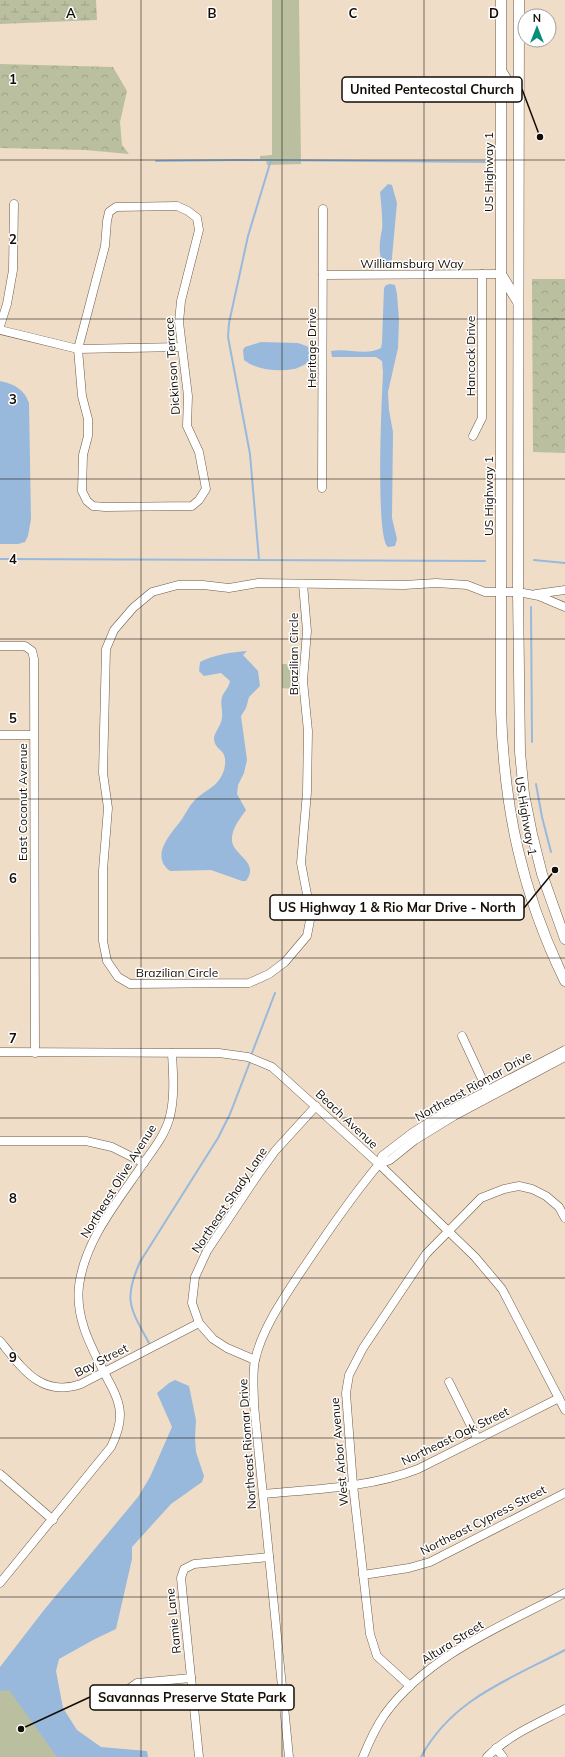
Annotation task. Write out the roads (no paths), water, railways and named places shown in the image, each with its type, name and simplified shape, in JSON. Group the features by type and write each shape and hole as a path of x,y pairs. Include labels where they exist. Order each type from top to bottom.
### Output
{"main road":[{"name":"US Highway 1","path":"501,0 501,711 503,754 507,795 514,836 524,878 541,927 565,981"},
{"name":"US Highway 1","path":"519,0 519,725 524,794 532,834 542,874 565,939"},
{"path":"501,71 519,101"},
{"path":"501,274 519,304"}],"street":[{"path":"0,326 7,304 14,270 14,204"},
{"name":"Dickinson Terrace","path":"177,206 188,211 197,218 199,230 181,301 178,322 181,347 188,396 187,426 200,452 206,489 200,500 192,506 93,506 87,501 82,491 83,455 88,436 88,419 82,396 78,349 105,246 106,221 109,212 116,207 177,206"},
{"name":"Heritage Drive","path":"322,488 323,209"},
{"name":"Hancock Drive","path":"473,436 482,418 482,274"},
{"name":"Williamsburg Way","path":"323,275 501,274"},
{"path":"0,330 78,349 181,347"},
{"name":"Brazilian Circle","path":"304,584 307,631 303,681 308,731 307,792 301,863 311,915 307,936 285,962 269,974 249,983 130,984 118,977 106,961 103,941 103,870 108,808 103,773 106,649 114,630 133,608 152,592 171,587 203,585 229,588 258,583 407,585 436,583 467,585 484,592 518,592 539,596 565,607"},
{"path":"532,595 565,590"},
{"name":"East Coconut Avenue","path":"0,646 25,646 33,653 34,660 35,1053"},
{"path":"0,735 33,735"},
{"path":"462,1036 489,1093"},
{"name":"Northeast Riomar Drive","path":"489,1093 565,1050"},
{"name":"Beach Avenue","path":"0,1052 220,1053 257,1059 272,1067 378,1164 475,1257 502,1288 565,1410"},
{"name":"Northeast Olive Avenue","path":"0,1583 53,1520 111,1447 118,1431 120,1414 116,1395 86,1335 80,1310 79,1288 84,1260 97,1235 161,1138 170,1116 173,1089 172,1053"},
{"name":"Northeast Riomar Drive","path":"289,1757 254,1405 253,1380 255,1360 262,1339 287,1294 331,1228 378,1164 382,1156 412,1133 442,1114 565,1058"},
{"name":"Northeast Shady Lane","path":"255,1360 227,1348 213,1339 200,1323 192,1302 195,1277 207,1251 275,1152 316,1106"},
{"path":"0,1141 86,1141 112,1147 144,1163"},
{"name":"West Arbor Avenue","path":"410,1686 377,1656 370,1634 353,1486 346,1393 349,1375 363,1348 426,1254 481,1198 504,1189 519,1186 532,1189 546,1196 559,1207 565,1218"},
{"name":"Bay Street","path":"0,1341 26,1372 47,1386 61,1388 75,1386 200,1323"},
{"path":"449,1382 477,1438"},
{"name":"Northeast Oak Street","path":"263,1494 353,1486 399,1477 418,1469 559,1398"},
{"path":"0,1474 53,1520"},
{"name":"Northeast Cypress Street","path":"364,1575 409,1568 430,1562 565,1493"},
{"name":"Ramie Lane","path":"199,1757 181,1578 184,1569 194,1564 269,1557"},
{"name":"Altura Street","path":"363,1757 371,1737 386,1714 410,1686 436,1664 471,1642 565,1593"},
{"path":"123,1693 137,1683 191,1678"},
{"path":"487,1757 496,1748 518,1734 565,1709"},
{"path":"496,1748 503,1757"}],"water":[{"path":"388,184 392,185 397,203 391,268 382,261 380,250 382,211 380,192"},
{"path":"386,285 395,285 399,320 398,348 388,392 389,410 393,432 392,518 397,539 395,546 388,547 384,538 380,494 382,361 376,357 332,357 331,351 343,350 363,352 381,348 384,288"},
{"path":"261,342 298,343 312,348 314,353 311,361 301,367 288,370 261,368 244,360 243,350 245,347"},
{"path":"0,381 18,388 27,398 29,403 31,519 28,536 25,542 18,544 0,544"},
{"path":"247,651 243,655 258,671 260,686 249,697 246,708 241,716 247,760 244,773 238,785 237,794 246,810 234,828 232,841 237,851 248,864 250,874 246,881 242,881 211,870 170,871 164,865 162,858 164,844 192,803 218,781 225,765 223,753 216,745 214,738 222,718 222,697 229,686 230,681 221,673 204,676 199,671 200,662 223,654"},
{"path":"175,1380 189,1386 196,1420 196,1452 204,1476 202,1482 171,1504 132,1547 132,1559 116,1629 59,1659 56,1671 63,1708 77,1730 101,1747 147,1751 148,1757 57,1757 9,1690 0,1691 0,1667 44,1610 138,1497 150,1477 172,1427 157,1393"}],"waterway":[{"path":"156,161 240,160 489,162"},
{"path":"259,560 250,454 228,337 229,323 248,236 271,160"},
{"path":"0,559 485,561"},
{"path":"534,560 565,563"},
{"path":"531,607 532,742"},
{"path":"536,784 542,817 551,852"},
{"path":"252,1053 275,993"},
{"path":"149,1343 137,1321 131,1304 130,1295 135,1275 140,1262 218,1138 230,1114 250,1062"},
{"path":"421,1757 434,1737 449,1720 466,1705 503,1681 565,1650"}],"place":[{"name":"United Pentecostal Church","path":"540,137"},
{"name":"US Highway 1 & Rio Mar Drive - North","path":"555,870"},
{"name":"Savannas Preserve State Park","path":"21,1729"}]}
